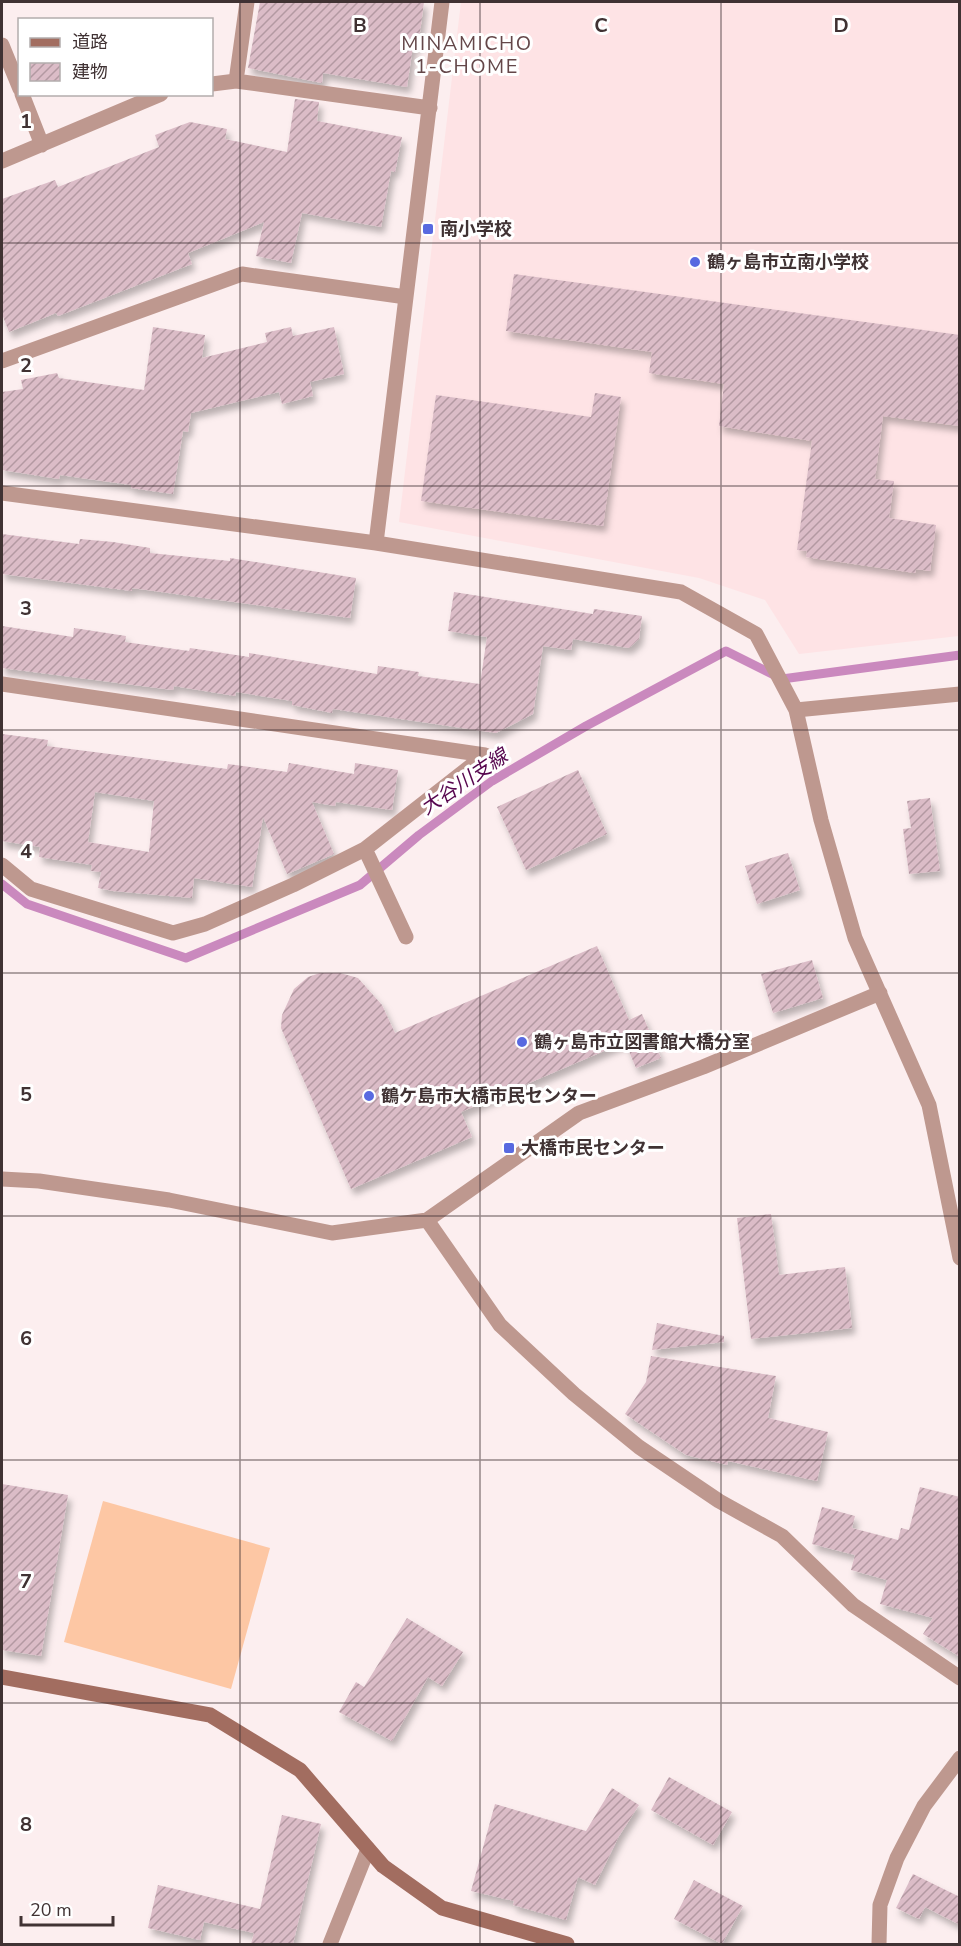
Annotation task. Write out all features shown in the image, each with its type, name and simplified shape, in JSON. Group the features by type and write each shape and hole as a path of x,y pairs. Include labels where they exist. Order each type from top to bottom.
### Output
{"street":[{"path":"236,81 247,2"},
{"path":"376,543 442,2"},
{"path":"2,45 18,84"},
{"path":"213,84 236,81 430,108"},
{"path":"23,96 42,145"},
{"path":"2,161 155,96"},
{"path":"2,361 242,274 406,297"},
{"path":"2,493 376,543 681,592 756,634 796,710 821,820 855,938 929,1105 960,1258"},
{"path":"2,684 485,755 365,849 293,885 205,924 173,933 31,889 2,865"},
{"path":"796,710 960,694"},
{"path":"365,849 406,937"},
{"path":"2,1179 39,1181 170,1200 332,1233 427,1220 579,1113 703,1067 880,993"},
{"path":"427,1220 500,1325 574,1394 639,1447 719,1501 782,1536 853,1605 960,1678"},
{"path":"2,1677 210,1715 300,1770 383,1866 442,1908 567,1944"},
{"path":"879,1944 880,1905 897,1858 924,1806 960,1758"},
{"path":"330,1944 368,1849"}],"shaded area":[{"name":"鶴ヶ島市立南小学校","path":"461,2 959,2 959,636 799,654 765,600 699,578 399,522"},
{"path":"103,1501 270,1548 231,1689 64,1642"}],"building":[{"path":"260,2 424,2 418,47 413,46 407,87 323,73 322,83 248,68"},
{"path":"295,99 319,102 317,121 402,137 395,172 391,171 381,227 302,213 291,263 256,256 264,222 188,253 192,264 58,316 56,313 9,332 2,314 2,199 55,180 58,187 159,147 155,135 190,122 227,129 225,139 287,152"},
{"path":"514,274 960,335 960,426 883,416 875,479 894,481 889,518 936,525 930,571 916,569 915,573 806,557 807,551 797,550 812,441 719,426 724,384 649,373 652,352 506,331"},
{"path":"153,327 205,335 202,358 267,342 265,333 291,327 293,336 334,327 344,374 310,382 313,396 282,404 279,392 191,413 188,432 183,431 173,494 131,488 131,485 60,475 59,479 2,470 2,392 23,389 21,380 57,373 59,378 144,390"},
{"path":"595,393 621,397 603,526 421,501 436,395 591,417"},
{"path":"2,534 79,544 80,539 113,542 150,548 150,553 230,561 230,558 356,578 350,618 132,588 132,591 2,574"},
{"path":"454,592 593,614 594,609 642,616 639,639 629,648 573,639 571,650 543,646 533,714 496,733 333,709 332,713 292,705 292,701 236,692 235,696 174,686 173,690 2,668 2,626 73,637 74,628 126,636 125,642 189,651 190,648 249,657 249,653 377,674 378,666 419,672 418,676 480,684 487,637 448,631"},
{"path":"2,734 48,740 47,746 227,769 228,764 287,772 289,763 354,774 355,763 398,770 392,810 336,802 335,806 312,802 334,854 287,874 263,817 252,887 194,878 192,898 98,888 101,872 91,871 92,865 39,857 40,847 2,841","holes":["95,792 154,801 149,852 88,842"]},
{"path":"578,770 607,834 526,870 497,807"},
{"path":"930,798 940,871 909,874 903,829 911,828 907,801"},
{"path":"788,853 800,890 757,904 745,866"},
{"path":"597,946 629,1020 642,1014 661,1058 636,1068 625,1042 461,1112 472,1137 351,1189 281,1028 282,1015 294,989 308,977 320,973 340,973 358,978 382,1005 395,1033"},
{"path":"812,960 823,998 773,1013 761,974"},
{"path":"771,1214 779,1275 845,1267 852,1328 751,1339 737,1218"},
{"path":"657,1323 724,1336 724,1342 652,1350"},
{"path":"651,1356 776,1376 768,1418 828,1432 817,1481 728,1461 727,1465 686,1455 625,1414 646,1382"},
{"path":"2,1484 68,1495 41,1656 2,1650"},
{"path":"920,1487 960,1497 960,1657 923,1634 933,1618 880,1604 887,1580 851,1570 855,1555 812,1544 822,1507 855,1516 852,1528 898,1540 901,1528 909,1530"},
{"path":"407,1618 463,1652 442,1686 428,1677 392,1741 339,1712 356,1682 364,1687"},
{"path":"669,1777 732,1812 713,1845 651,1810"},
{"path":"612,1788 639,1805 619,1836 595,1885 578,1877 566,1920 513,1905 514,1901 471,1891 495,1804 586,1831"},
{"path":"282,1815 321,1824 293,1944 251,1944 254,1933 204,1922 200,1940 148,1928 158,1885 260,1909"},
{"path":"913,1874 960,1897 960,1925 925,1907 919,1919 896,1908"},
{"path":"694,1880 743,1906 722,1944 674,1919"}],"waterway":[{"name":"大谷川支線","path":"2,884 27,904 186,958 360,885 419,835 492,781 586,726 726,651 782,679 960,655"}],"place":[{"name":"南小学校","path":"428,229"},
{"name":"鶴ヶ島市立南小学校","path":"695,262"},
{"name":"鶴ヶ島市立図書館大橋分室","path":"522,1042"},
{"name":"鶴ケ島市大橋市民センター","path":"369,1096"},
{"name":"大橋市民センター","path":"509,1148"}],"district":[{"name":"MINAMICHO 1-CHOME","path":"467,54"}]}
